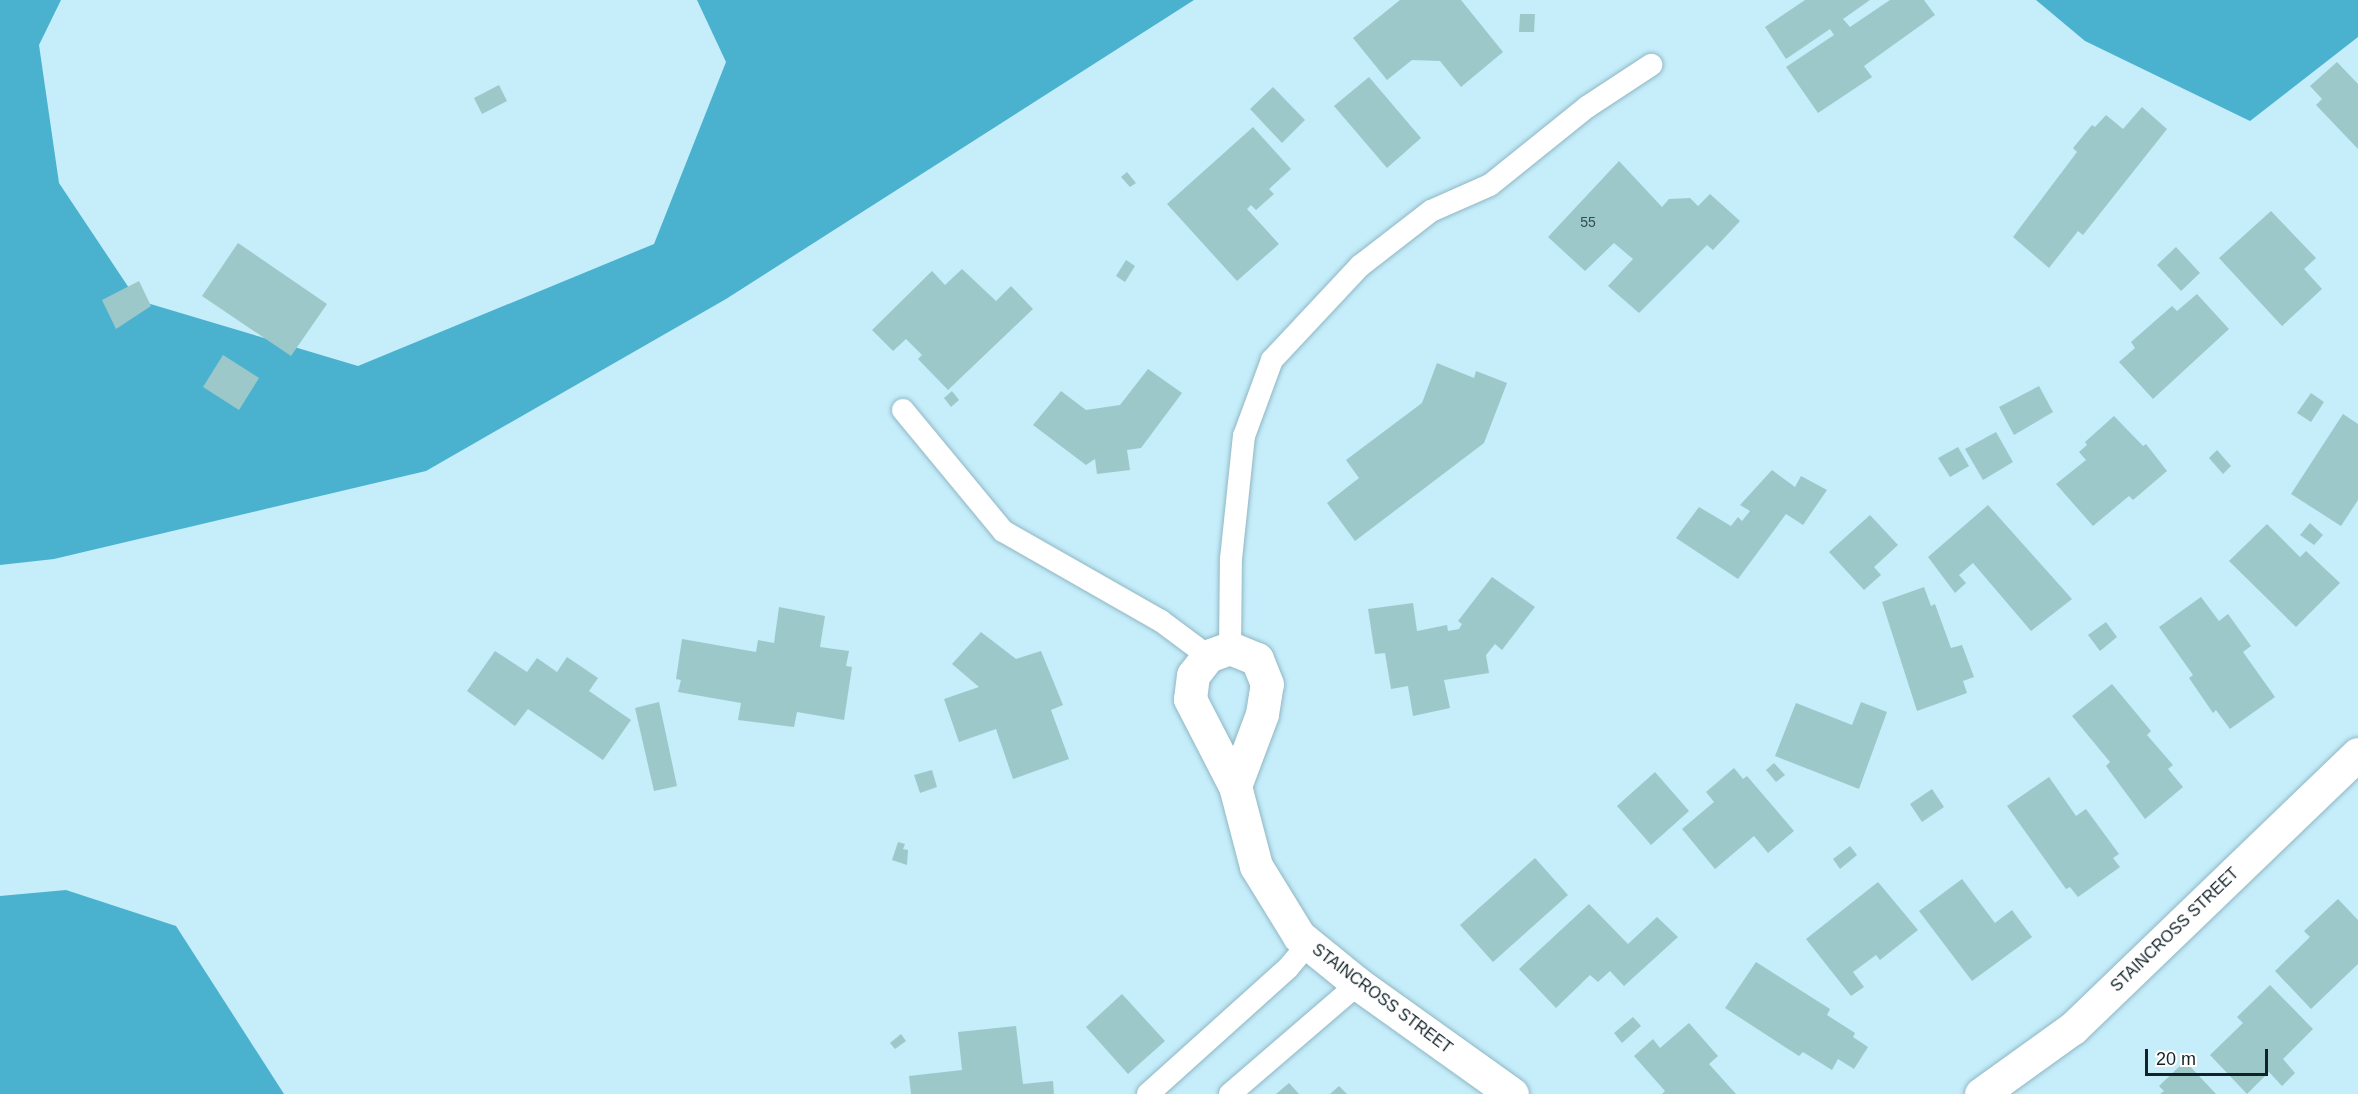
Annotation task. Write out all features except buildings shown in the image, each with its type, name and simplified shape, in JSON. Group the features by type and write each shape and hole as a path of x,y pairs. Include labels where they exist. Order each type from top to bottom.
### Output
{"street":[{"name":"STAINCROSS STREET","path":"1219,652 1193,675 1190,699 1235,786 1256,866 1299,936 1358,984 1512,1094"},
{"path":"1219,652 1257,659 1267,684 1262,714 1235,786"},
{"name":"STAINCROSS STREET","path":"1982,1094 2073,1028 2358,754"}],"lane":[{"path":"903,410 1003,531 1219,652 1232,559 1244,436 1272,360 1378,252 1431,211 1490,185 1587,107 1651,65"},
{"path":"1148,1094 1288,968 1308,944"},
{"path":"1230,1094 1358,984"}],"shaded area":[{"path":"0,0 61,0 39,45 59,183 137,300 358,366 654,244 726,62 697,0 1194,0 726,299 426,471 54,559 0,565"},
{"path":"2036,0 2358,0 2358,37 2250,121 2085,41"},
{"path":"66,890 176,926 284,1094 0,1094 0,896"}]}
